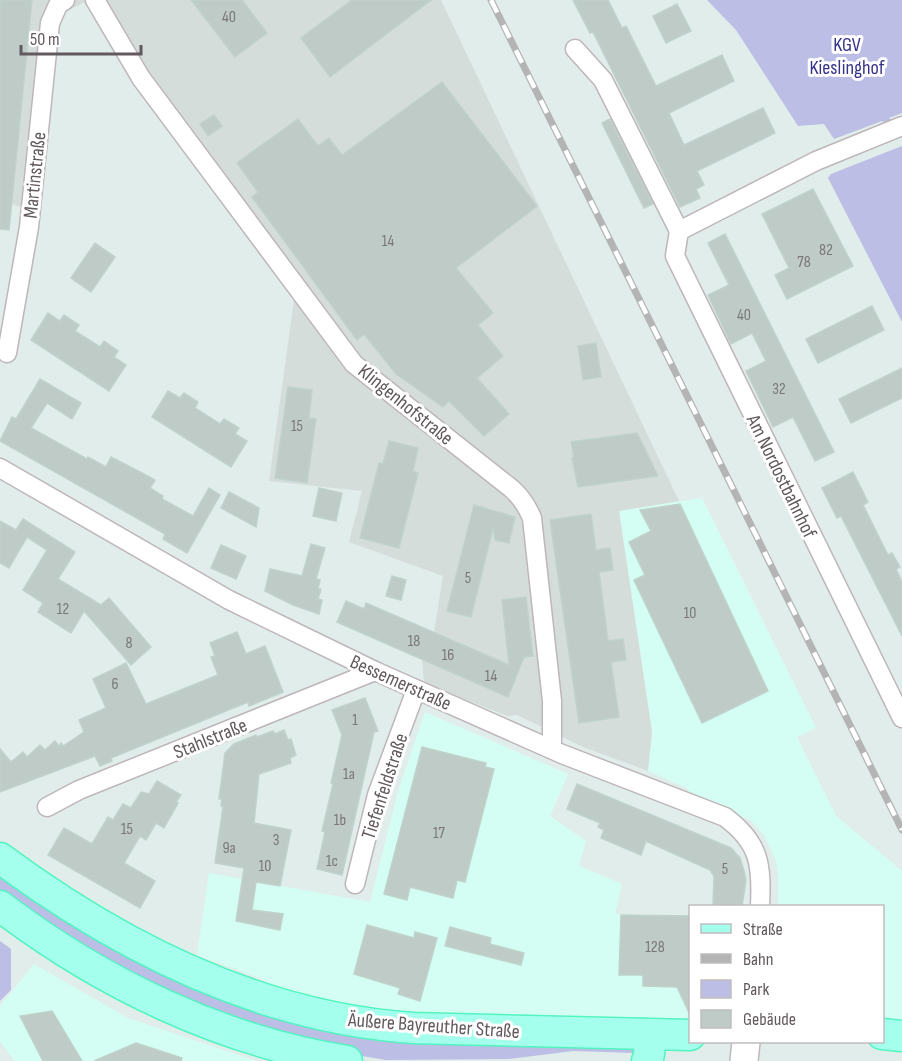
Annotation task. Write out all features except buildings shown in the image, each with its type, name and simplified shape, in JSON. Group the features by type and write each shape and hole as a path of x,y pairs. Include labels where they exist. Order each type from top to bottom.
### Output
{"main road":[{"name":"Äußere Bayreuther Straße","path":"0,858 70,906 149,951 225,984 295,1008 346,1020 399,1027 645,1047 689,1035"},
{"path":"0,906 67,953 134,990 218,1028 302,1057 347,1061"},
{"path":"884,1034 902,1036"},
{"path":"744,1061 746,1043"}],"street":[{"name":"Martinstraße","path":"7,353 28,227 50,24 58,5 65,0"},
{"name":"Klingenhofstraße","path":"95,0 141,78 354,364 512,489 528,508 532,518 552,701 552,749"},
{"path":"575,49 603,80 679,231 816,161 902,126"},
{"name":"Am Nordostbahnhof","path":"679,231 675,256 902,718"},
{"name":"Bessemerstraße","path":"0,468 229,600 375,671 552,749 725,817 743,830 753,845 760,872 760,905"},
{"name":"Stahlstraße","path":"47,807 79,790 375,671"},
{"name":"Tiefenfeldstraße","path":"355,884 377,795 416,690"}],"shaded area":[{"path":"0,0 441,0 679,501 619,511 652,732 648,771 583,747 517,715 507,716 424,683 422,660 434,632 443,576 349,542 362,491 269,481 294,300 148,97 87,1 60,15 39,214 0,202"},
{"path":"702,498 816,728 797,737 836,816 902,871 902,1029 884,1028 884,905 778,905 776,861 765,837 758,828 750,820 691,797 687,788 648,771 652,731 619,511"},
{"path":"425,712 568,774 550,816 586,841 579,866 622,884 615,914 689,916 689,1024 402,1017 267,988 265,980 197,955 209,873 370,902 399,788"},
{"path":"34,964 128,1018 257,1061 15,1061 0,1042 0,1006"}],"green space":[{"name":"KGV Kieslinghof","path":"707,0 902,0 902,113 889,118 902,131 902,138 882,121 834,139 824,124 798,126 736,30"},
{"path":"902,146 902,322 828,178 831,174"},
{"path":"0,873 271,1006 637,1040 635,1053 573,1051 509,1059 386,1060 314,1048 176,1004 0,901"},
{"path":"0,941 11,949 11,990 0,1001"}],"railway":[{"path":"491,0 902,830"}]}
